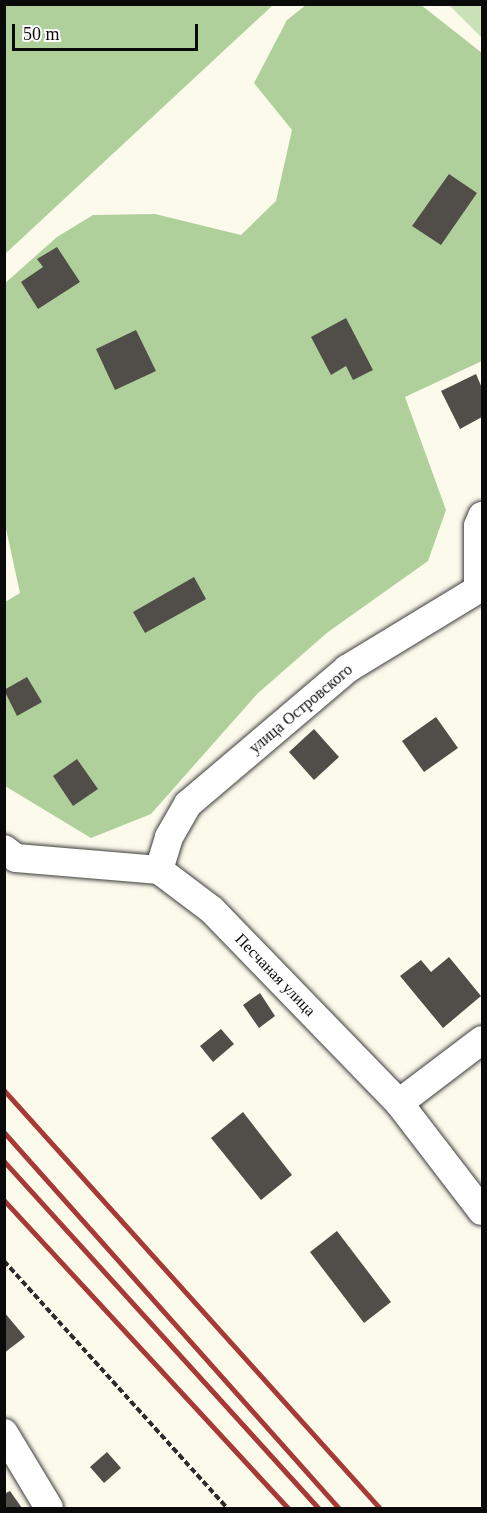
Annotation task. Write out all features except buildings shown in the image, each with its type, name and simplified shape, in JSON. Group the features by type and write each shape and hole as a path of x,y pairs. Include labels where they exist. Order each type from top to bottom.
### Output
{"street":[{"path":"480,589 478,526 483,516"},
{"name":"улица Островского","path":"159,870 169,837 188,804 347,669 480,589"},
{"path":"4,849 16,858 159,870"},
{"name":"Песчаная улица","path":"159,870 212,910 399,1103 483,1211"},
{"path":"399,1103 483,1040"},
{"path":"4,1433 49,1509"}],"path":[{"path":"4,1261 227,1509"}],"green space":[{"path":"5,4 273,4 273,5 5,254"},
{"path":"306,5 421,5 482,53 482,361 405,397 446,510 428,561 328,632 257,694 151,814 91,838 5,786 5,602 20,593 5,524 4,284 57,237 93,215 155,214 241,235 276,201 292,130 254,83 287,20"},
{"path":"449,5 482,5 482,38"}],"railway":[{"path":"4,1090 380,1508"},
{"path":"4,1132 339,1508"},
{"path":"4,1161 319,1508"},
{"path":"4,1200 288,1508"}]}
